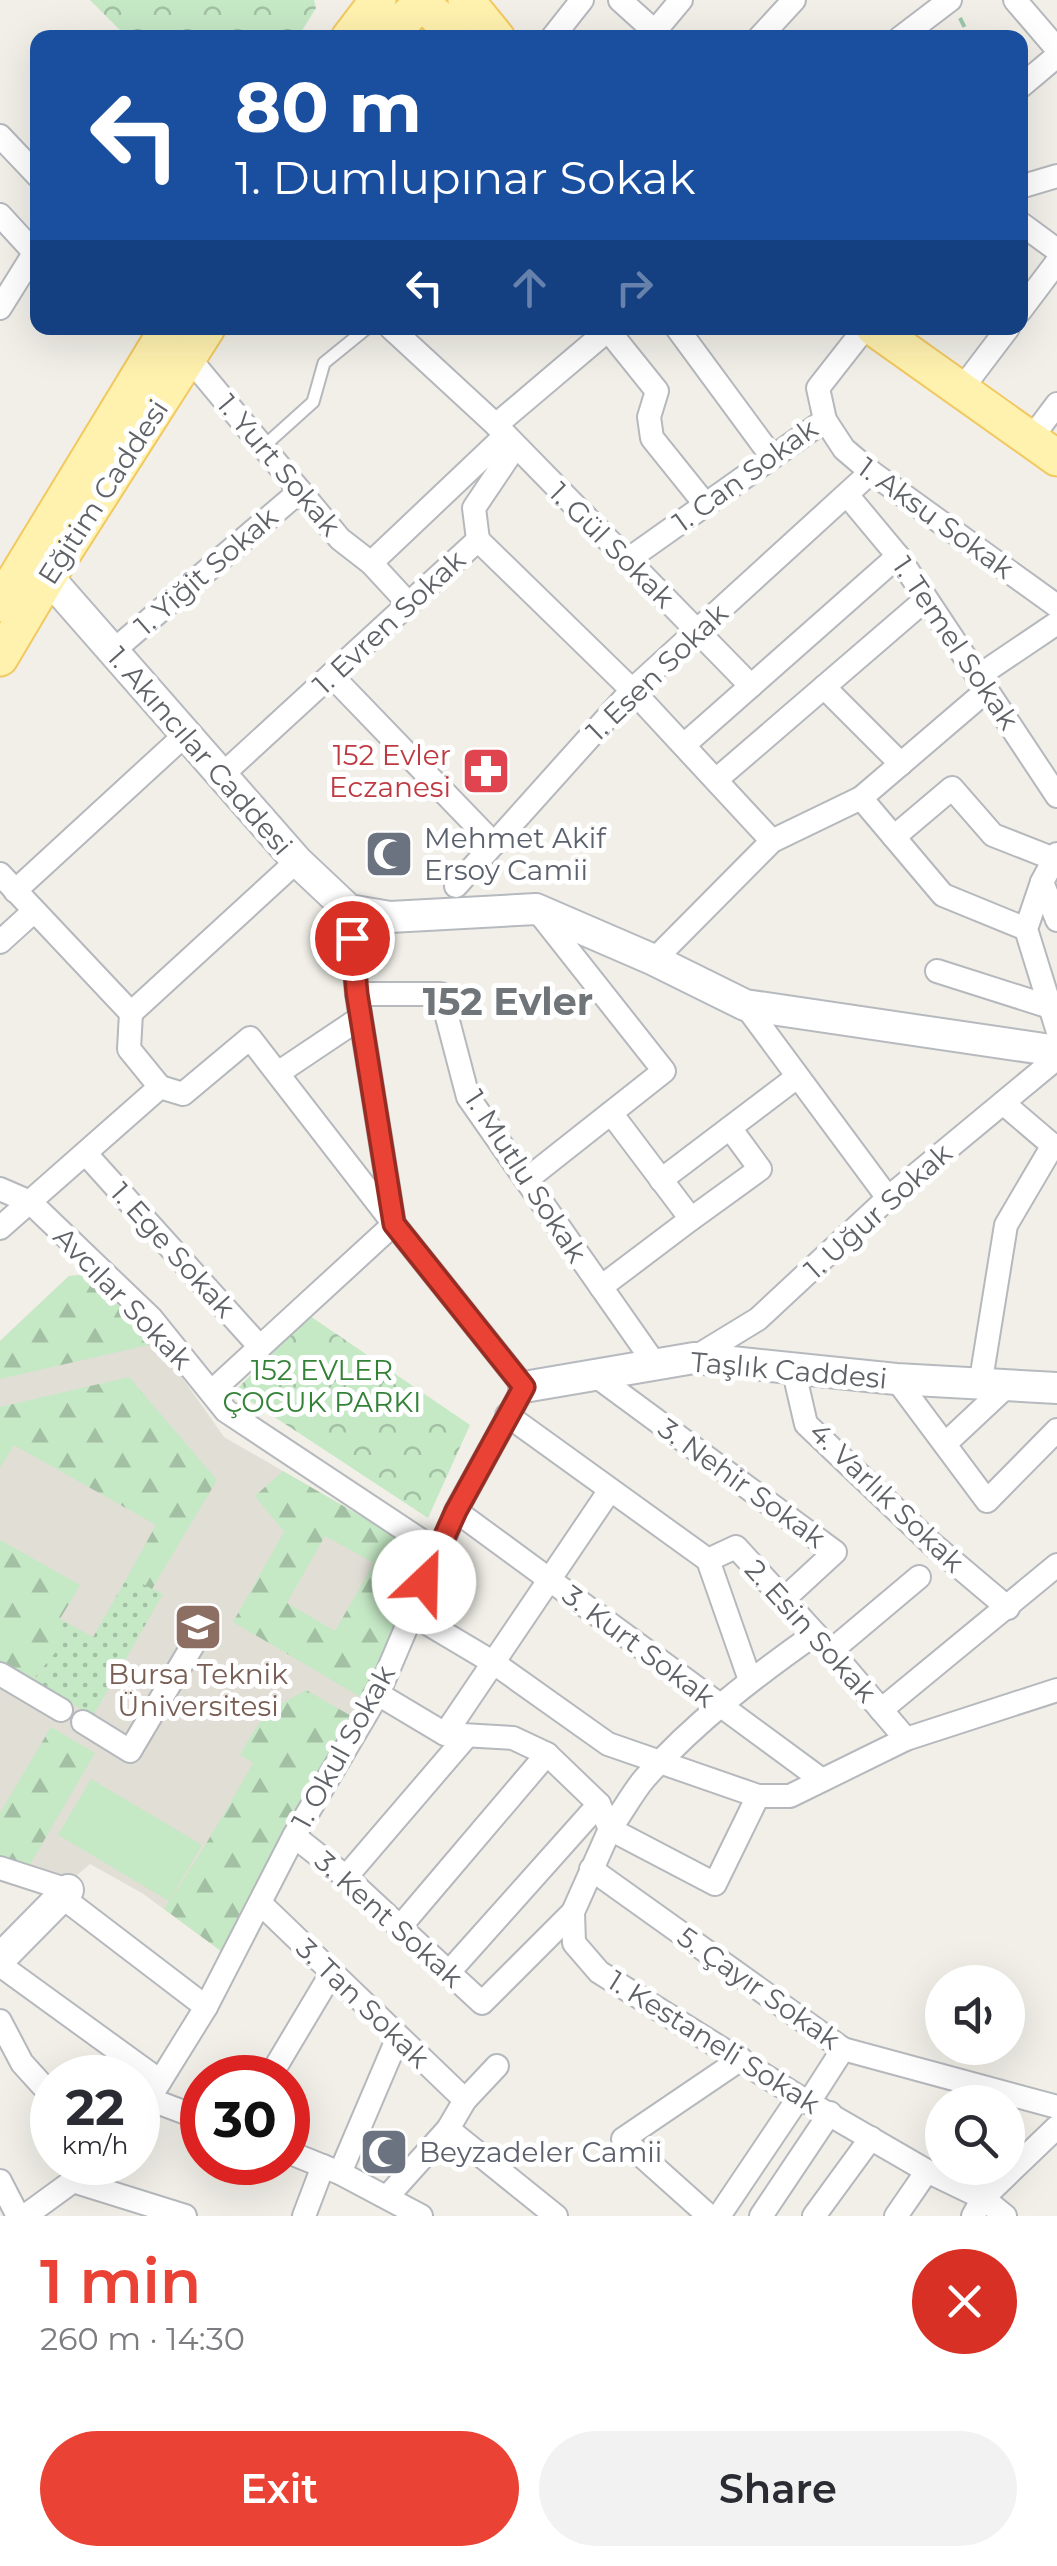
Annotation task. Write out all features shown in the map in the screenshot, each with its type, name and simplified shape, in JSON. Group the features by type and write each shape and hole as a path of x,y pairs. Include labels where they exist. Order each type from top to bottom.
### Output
{"main road":[{"path":"350,30 358,0"},
{"path":"354,30 378,0"},
{"path":"466,0 491,30"},
{"path":"500,0 505,30"},
{"path":"394,30 421,1 445,24 458,30"},
{"name":"Eğitim Caddesi","path":"0,604 164,335"},
{"path":"886,335 1044,449"},
{"name":"Eğitim Caddesi","path":"0,658 22,569 198,343"}],"street":[{"path":"558,30 582,0"},
{"path":"620,0 654,30"},
{"path":"661,30 681,0"},
{"path":"766,30 794,0"},
{"path":"911,30 950,0"},
{"path":"1014,0 1057,52 1028,79"},
{"path":"0,136 30,168"},
{"path":"1028,181 1057,176"},
{"path":"0,215 30,243"},
{"path":"1028,229 1057,250"},
{"path":"0,308 30,259"},
{"path":"1028,300 1057,262"},
{"name":"1. Gül Sokak","path":"399,335 505,436 751,686"},
{"path":"370,562 505,436 601,335"},
{"path":"612,335 657,391 650,417 652,438 705,504"},
{"path":"682,335 772,457"},
{"name":"1. Can Sokak","path":"626,561 825,420 818,388 874,335"},
{"path":"960,390 1003,335"},
{"name":"1. Yurt Sokak","path":"198,343 263,447 340,539 370,562 408,604"},
{"path":"1044,449 1057,404"},
{"name":"1. Aksu Sokak","path":"825,420 844,449 872,472 1057,606"},
{"name":"1. Evren Sokak","path":"222,775 478,540 474,508 505,436"},
{"name":"1. Esen Sokak","path":"456,886 632,690 872,472"},
{"name":"1. Yiğit Sokak","path":"113,651 300,491"},
{"name":"1. Temel Sokak","path":"848,496 898,556 1057,796"},
{"path":"478,540 632,690 772,841"},
{"path":"684,745 898,556"},
{"name":"1. Akıncılar Caddesi","path":"22,569 113,651 297,861 349,910"},
{"path":"716,780 925,600"},
{"path":"654,960 772,841 861,798 982,684 1057,623"},
{"path":"330,675 494,844"},
{"path":"824,687 901,764"},
{"path":"131,1013 8,882 186,734"},
{"path":"894,837 952,788 993,835 1056,857 1042,882 1026,930 1054,1018"},
{"path":"861,798 943,895 1026,930"},
{"path":"297,861 131,1013 129,1049 160,1087 183,1094 250,1038 524,1387"},
{"path":"1042,882 1057,920"},
{"path":"526,1180 664,1070 536,908"},
{"path":"394,1224 358,1006 349,910 390,917 536,908 745,1004 1057,1055"},
{"path":"0,942 33,912"},
{"path":"937,971 1054,1018"},
{"name":"1. Mutlu Sokak","path":"358,1006 441,994 468,1097 655,1364"},
{"path":"745,1004 888,1198"},
{"path":"278,1073 358,1006"},
{"name":"1. Uğur Sokak","path":"694,1358 758,1319 888,1198 1057,1055"},
{"path":"661,1180 797,1077"},
{"path":"0,1228 160,1087"},
{"path":"945,1444 994,1386 1006,1225 1055,1147 1004,1103"},
{"path":"611,1113 691,1219"},
{"path":"601,1287 760,1169 730,1128"},
{"name":"1. Ege Sokak","path":"86,1154 260,1347"},
{"name":"Avcılar Sokak","path":"0,1189 30,1202 151,1318 226,1410 438,1552"},
{"path":"211,1392 394,1224"},
{"name":"Taşlık Caddesi","path":"524,1387 694,1358 896,1379 1057,1388"},
{"name":"4. Varlık Sokak","path":"794,1368 806,1424 930,1544 1008,1608"},
{"name":"3. Nehir Sokak","path":"592,1373 836,1552 784,1598"},
{"path":"896,1379 987,1500 1057,1430"},
{"name":"1. Okul Sokak","path":"160,2080 206,2007 294,1836 378,1694 456,1511 524,1387"},
{"path":"506,1415 708,1560 750,1680"},
{"path":"346,1877 455,1736 494,1664 610,1490"},
{"name":"3. Kurt Sokak","path":"456,1511 822,1780"},
{"name":"2. Esin Sokak","path":"708,1560 736,1547 906,1740"},
{"path":"882,1710 1057,1564"},
{"path":"573,1912 610,1829 644,1780 662,1762 750,1680 823,1642 919,1577"},
{"path":"410,1614 494,1664 608,1744 758,1796 790,1796 906,1740 1057,1690"},
{"path":"83,1722 130,1750 200,1634"},
{"path":"0,1674 61,1710"},
{"path":"378,1694 455,1736 514,1738 547,1754 599,1804 610,1829 715,1884 758,1796"},
{"path":"400,1928 547,1754"},
{"path":"449,1972 599,1804"},
{"name":"3. Kent Sokak","path":"294,1836 346,1877 482,2003 573,1912"},
{"path":"0,1868 65,1893 206,2007"},
{"name":"5. Çayır Sokak","path":"592,1869 843,2049 1057,2106"},
{"path":"65,1893 0,1962 103,2055"},
{"name":"3. Tan Sokak","path":"261,1904 466,2100"},
{"name":"1. Kestaneli Sokak","path":"573,1912 574,1943 599,1972 925,2169"},
{"path":"283,2055 331,1974"},
{"path":"0,2021 30,2071"},
{"path":"304,2216 398,2037"},
{"path":"760,2216 812,2104 843,2049"},
{"path":"709,2216 623,2139 741,2059"},
{"path":"387,2197 497,2066"},
{"path":"719,2216 812,2104"},
{"path":"978,2207 1057,2128"},
{"path":"448,2129 556,2216"},
{"path":"814,2216 871,2138"},
{"path":"310,2161 421,2216"},
{"path":"896,2216 925,2173"},
{"path":"0,2181 22,2216 67,2185"},
{"path":"86,2185 184,2216"},
{"name":"1. Kestaneli Sokak","path":"948,2185 978,2207 1005,2216"}],"lane":[{"path":"263,447 312,402 324,364 359,335"}],"shaded area":[{"name":"Bursa Teknik Üniversitesi","path":"80,1275 148,1329 224,1437 428,1555 353,1717 225,1954 142,1893 90,1864 68,1883 0,1860 0,1341 69,1276"}],"green space":[{"path":"90,0 314,0 316,8 302,30 120,30"},
{"path":"80,1275 148,1329 157,1343 0,1379 0,1341 69,1276"},
{"name":"152 EVLER ÇOCUK PARKI","path":"310,1316 470,1425 428,1518 235,1391"},
{"path":"129,1377 217,1480 152,1589 128,1576 156,1525 14,1445 0,1468 0,1407"},
{"path":"283,1471 428,1555 362,1698 233,1622 284,1532 255,1496","holes":["325,1536 374,1563 335,1631 287,1603"]},
{"path":"0,1540 80,1585 60,1619 65,1641 32,1680 0,1661"},
{"path":"128,1576 163,1594 93,1716 33,1680 64,1641 60,1619 93,1637"},
{"path":"306,1690 353,1717 225,1954 164,1909 253,1763 240,1755 254,1731 273,1710"},
{"path":"51,1727 95,1753 28,1868 0,1860 0,1813"},
{"path":"91,1779 202,1845 169,1901 58,1835"}],"place":[{"name":"152 Evler Eczanesi","path":"486,771"},
{"name":"Mehmet Akif Ersoy Camii","path":"389,854"},
{"name":"Bursa Teknik Üniversitesi","path":"198,1627"},
{"name":"Beyzadeler Camii","path":"384,2152"}],"district":[{"name":"152 Evler","path":"508,1002"}],"route":[{"path":"352,938 357,994 394,1224 524,1387 456,1511 424,1582"}]}
